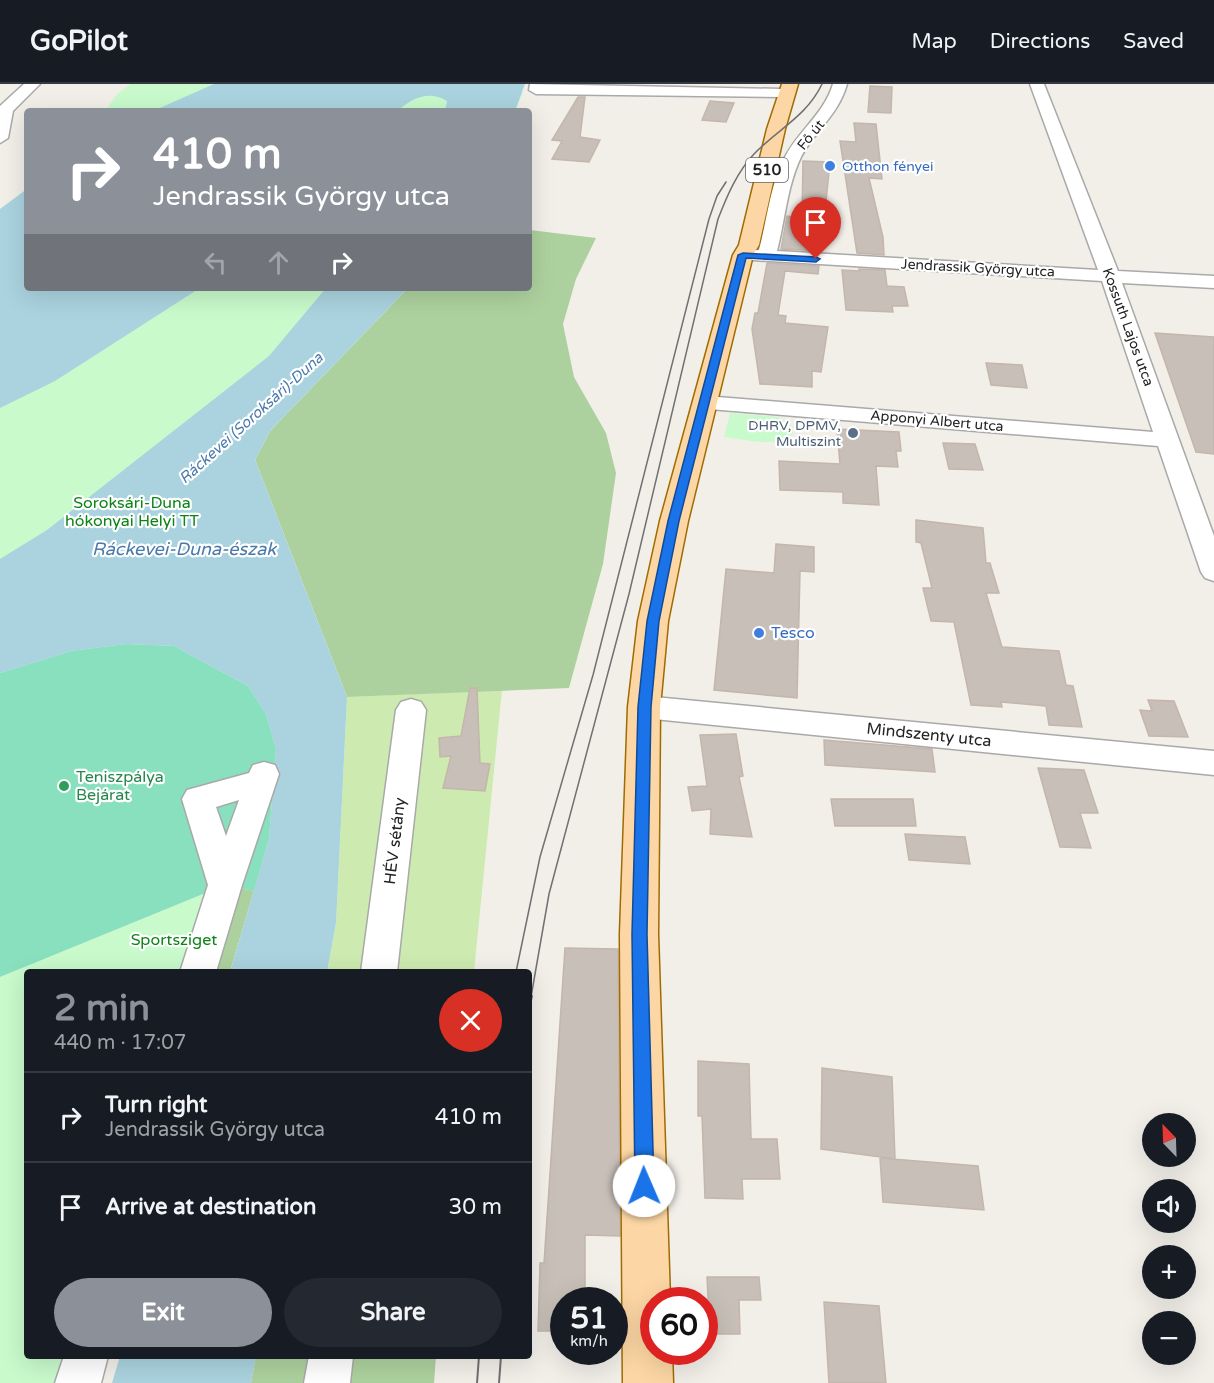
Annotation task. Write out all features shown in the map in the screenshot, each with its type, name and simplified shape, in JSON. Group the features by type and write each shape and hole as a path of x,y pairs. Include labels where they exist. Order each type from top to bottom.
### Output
{"main road":[{"name":"Fő út","path":"648,1383 639,934 644,707 653,621 674,521 705,403 755,256 749,246 785,87"}],"street":[{"path":"0,138 4,123 4,110 33,84"},
{"name":"Fő út","path":"755,256 793,157 837,100 840,84"},
{"name":"Kossuth Lajos utca","path":"1037,84 1110,276 1214,572"},
{"path":"536,87 785,87"},
{"name":"Jendrassik György utca","path":"755,256 1214,282"},
{"name":"Apponyi Albert utca","path":"705,403 1169,440"},
{"name":"Mindszenty utca","path":"644,707 1214,763"},
{"name":"HÉV sétány","path":"378,969 411,710"},
{"path":"199,969 262,778 198,799 225,885"},
{"path":"78,1383 85,1359"},
{"path":"327,1383 331,1359"}],"green space":[{"path":"131,84 389,84 388,86 523,92 516,108 107,108 118,93"},
{"name":"Soroksári-Duna hókonyai Helyi TT","path":"24,191 24,291 405,291 270,431 255,460 347,697 336,923 328,969 231,969 269,839 71,651 0,673 0,209"},
{"path":"532,230 596,238 576,279 563,324 574,377 606,433 616,473 603,564 569,688 347,697 255,460 270,431 405,291 532,291"},
{"path":"730,413 779,417 793,427 793,434 787,439 770,442 724,437"},
{"path":"126,644 174,646 248,686 266,714 276,749 269,839 254,891 225,885 0,977 0,673 71,651"},
{"path":"502,690 474,969 328,969 336,923 347,697"},
{"path":"225,885 254,891 231,969 199,969"},
{"name":"Sportsziget","path":"225,885 199,969 24,969 24,1359 84,1359 78,1383 0,1383 0,977"},
{"path":"255,1359 436,1359 434,1383 251,1383"}],"water":[{"path":"214,84 525,84 516,108 446,108 447,101 427,96 415,99 401,108 160,108"},
{"path":"24,191 24,291 195,291 55,381 0,408 0,209"},
{"name":"Ráckevei-Duna-észak","path":"323,291 405,291 270,431 255,460 347,697 336,923 328,969 231,969 269,839 276,749 266,714 248,686 174,646 126,644 71,651 0,673 0,559 47,530 269,356"},
{"path":"119,1359 255,1359 251,1383 112,1383"}],"building":[{"path":"870,86 892,87 891,113 868,112"},
{"path":"578,97 585,97 580,137 600,140 589,162 552,159 562,141 552,140"},
{"path":"710,101 734,103 726,122 702,120"},
{"path":"854,123 876,124 882,179 869,178 883,237 884,255 857,253 840,141 856,142"},
{"path":"803,161 830,162 821,251 781,249 787,216 802,218"},
{"path":"767,263 819,266 818,274 785,271 778,315 786,316 785,323 828,327 821,372 812,371 812,387 760,384 752,329 755,313 758,313"},
{"path":"859,269 885,270 887,286 904,287 908,306 892,306 893,312 846,310 842,270 860,271"},
{"path":"1155,333 1214,337 1214,454 1196,452"},
{"path":"986,363 1022,365 1027,388 991,385"},
{"path":"837,429 899,432 901,451 896,451 898,467 876,466 879,505 843,503 843,492 780,490 779,461 840,464"},
{"path":"943,443 975,444 983,470 949,469"},
{"path":"916,520 983,528 986,563 990,563 999,593 986,593 1002,647 1059,651 1066,685 1073,686 1082,727 1049,725 1046,706 1001,702 1002,707 971,705 954,622 931,621 923,588 932,588 921,543 916,542"},
{"name":"Tesco","path":"776,544 814,547 814,572 800,571 797,698 714,690 726,569 774,573"},
{"path":"470,688 477,688 480,763 490,764 485,791 443,788 451,756 440,757 439,738 461,736"},
{"path":"1148,700 1174,701 1188,737 1149,736 1140,710 1152,711"},
{"path":"736,734 743,776 739,777 752,837 710,834 711,809 692,811 688,787 707,786 700,735"},
{"path":"824,740 932,749 935,772 825,765"},
{"path":"1038,768 1084,770 1098,813 1080,813 1091,848 1060,847"},
{"path":"831,799 913,799 916,826 835,826"},
{"path":"905,834 965,837 970,864 909,860"},
{"path":"565,948 618,949 620,1236 585,1235 585,1287 550,1287 550,1331 538,1331 540,1263 544,1263"},
{"path":"698,1061 749,1064 751,1139 777,1139 780,1179 742,1179 743,1199 705,1198 702,1116 698,1116"},
{"path":"822,1068 892,1077 895,1159 821,1149"},
{"path":"880,1158 978,1166 984,1210 883,1202"},
{"path":"707,1277 759,1277 761,1300 739,1300 740,1334 718,1334 718,1287 708,1287"},
{"path":"824,1302 879,1306 886,1383 829,1383"}],"tram line":[{"path":"532,991 549,894 629,594 718,219 733,185 748,161 763,145 800,114 822,84"},
{"path":"517,969 540,857 593,675 709,219 717,196 726,182"},
{"path":"477,1383 479,1359"},
{"path":"499,1383 501,1359"}],"place":[{"name":"Otthon fényei","path":"830,166"},
{"name":"DHRV, DPMV, Multiszint","path":"853,433"},
{"name":"Tesco","path":"759,633"},
{"name":"Teniszpálya Bejárat","path":"64,786"}],"route":[{"path":"644,1186 639,934 644,707 653,621 674,521 743,255 816,259"}],"water label":[{"name":"Ráckevei (Soroksári)-Duna","path":"251,418"}]}
